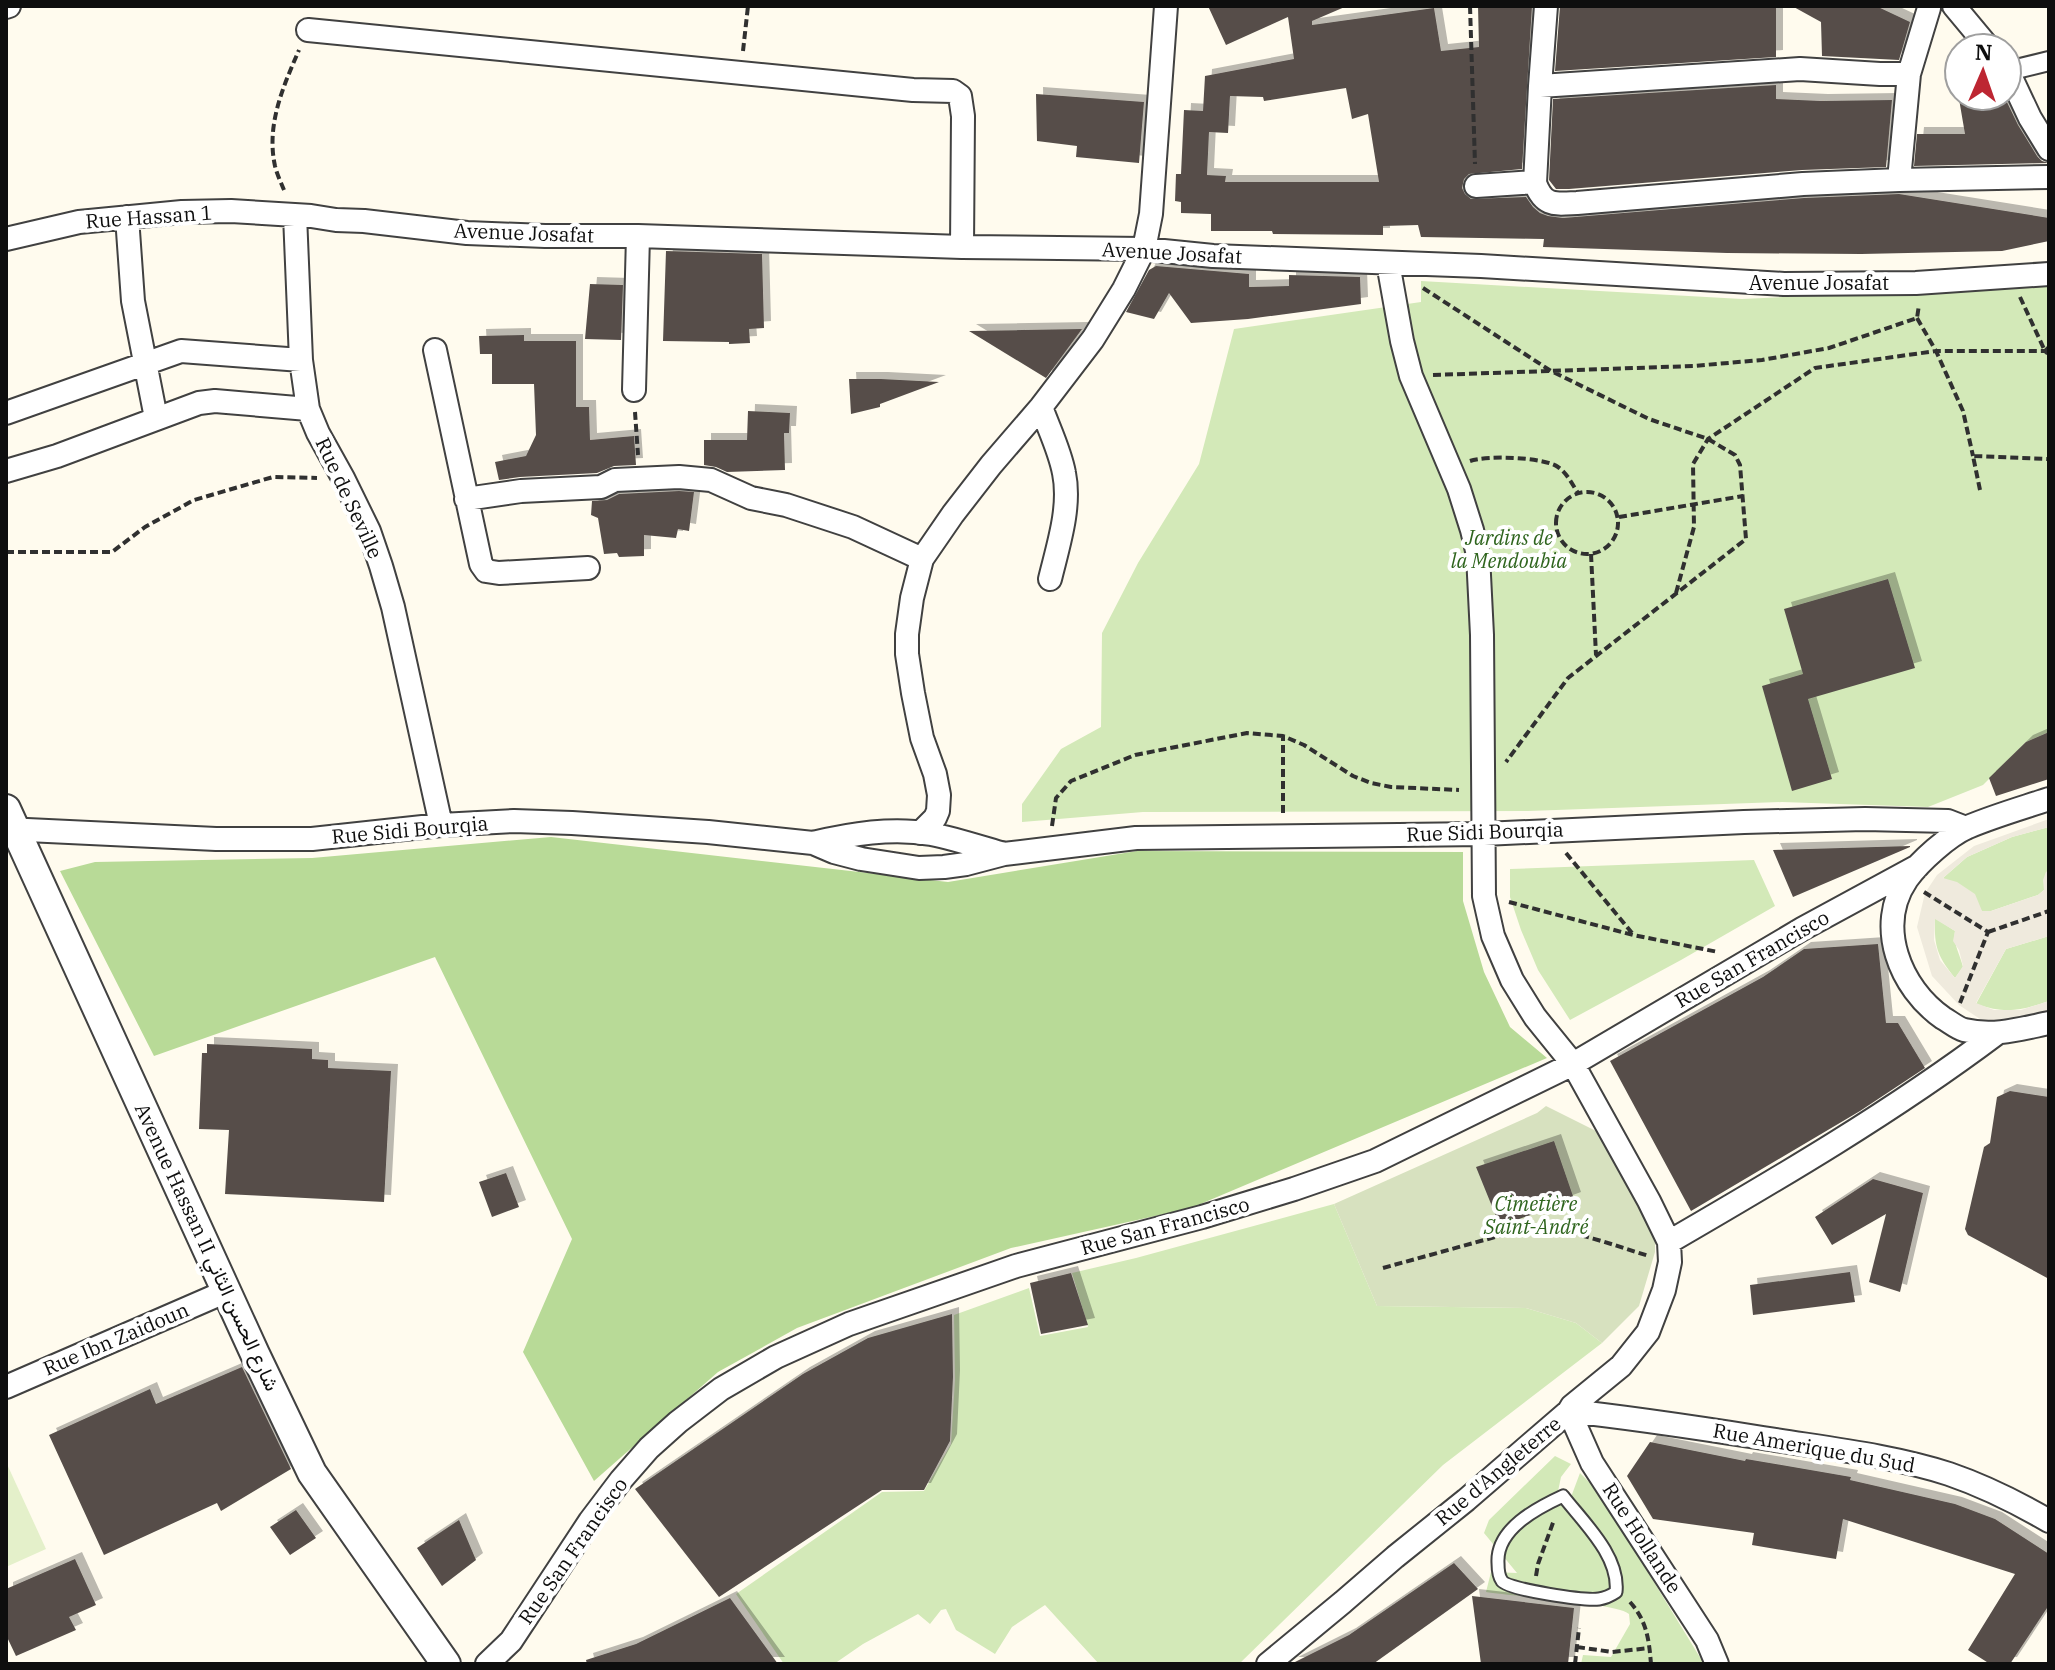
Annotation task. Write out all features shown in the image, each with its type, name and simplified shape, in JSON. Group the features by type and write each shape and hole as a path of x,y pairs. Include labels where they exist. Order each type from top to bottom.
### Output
{"street":[{"path":"920,833 935,818 939,795 922,738 907,654 912,598 922,559 935,537 1041,407 1104,323 1144,249 1151,214 1166,6"},
{"path":"1546,6 1535,182 1546,201 1563,204 1803,184 2049,177"},
{"path":"1899,180 1909,74 1926,7 1957,10 1976,32"},
{"path":"308,30 957,93 963,116 962,247"},
{"path":"2023,67 2049,61"},
{"path":"1540,86 1800,69 1909,74"},
{"path":"2023,103 2049,149"},
{"path":"1476,186 1535,182"},
{"name":"Rue Hassan 1","path":"6,239 56,226 182,212 295,215"},
{"name":"Avenue Josafat","path":"295,215 467,233 1144,249 1213,256 1495,267 1745,282 1916,283 2049,274"},
{"name":"Rue de Seville","path":"295,215 301,360 308,409 369,531 393,607 441,825"},
{"path":"127,217 133,301 156,418"},
{"path":"634,390 638,236"},
{"path":"1388,265 1411,376 1453,475 1478,555 1482,635 1484,896 1493,936 1512,980 1535,1017 1573,1064 1649,1201 1670,1252 1863,1126 1996,1034"},
{"path":"435,350 481,564 486,571 499,573 588,568"},
{"path":"6,413 181,351 301,360"},
{"path":"6,471 57,456 206,401 308,409"},
{"path":"1041,407 1063,466 1066,485 1061,533 1050,579"},
{"path":"466,499 521,491 601,487 615,480 679,477 711,480 751,498 786,505 853,527 922,559"},
{"path":"1966,828 2049,799"},
{"name":"Rue Sidi Bourqia","path":"813,843 861,859 919,868 966,864 1004,854 1136,838 1484,834 1865,819 1948,821 1966,828"},
{"name":"Rue Sidi Bourqia","path":"10,822 216,839 312,839 441,825 514,821 708,832 813,843 863,834 907,831 1004,854"},
{"name":"Avenue Hassan II شارع الحسن الثاني","path":"10,822 312,1473 446,1664"},
{"name":"Rue San Francisco","path":"487,1664 511,1641 590,1521 649,1448 721,1389 776,1357 849,1324 1016,1266 1202,1217 1375,1161 1573,1064 1752,959 1912,873 1966,828"},
{"path":"1912,873 1898,899 1892,923 1894,945 1910,986 1930,1009 1962,1029 1996,1034 2049,1023"},
{"name":"Rue d'Angleterre","path":"1268,1664 1466,1500 1621,1366 1648,1332 1664,1290 1670,1252"},
{"name":"Rue Ibn Zaidoun","path":"6,1387 227,1291"},
{"name":"Rue Amerique du Sud","path":"1569,1411 1811,1445 1914,1465 1972,1483 2049,1521"},
{"name":"Rue Hollande","path":"1569,1411 1592,1463 1707,1640 1717,1664"}],"lane":[{"path":"1563,1496 1607,1552 1616,1576 1616,1592 1601,1599 1533,1592 1503,1583 1498,1567 1500,1548 1506,1537 1538,1507 1563,1496"}],"path":[{"path":"740,74 748,6"},
{"path":"1470,6 1476,186"},
{"path":"295,215 275,167 272,126 308,30"},
{"path":"1050,848 1056,798 1071,781 1135,755 1247,733 1283,736 1371,783 1391,787 1484,790 1568,678 1746,539 1740,465 1735,455 1708,439 1649,419 1551,371 1388,265"},
{"path":"1676,593 1694,527 1693,464 1708,439 1815,368 1936,351 2048,351 2011,277"},
{"path":"1916,283 1920,302 1917,318 1963,411 1980,490"},
{"path":"1411,376 1693,366 1786,357 1829,348 1917,318"},
{"path":"634,390 640,479"},
{"path":"1973,456 2049,459"},
{"path":"1453,475 1468,462 1477,459 1547,462 1562,471 1578,493"},
{"path":"6,552 112,552 145,527 194,500 273,477 343,478"},
{"path":"1588,491 1608,499 1618,517 1615,537 1601,551 1591,554 1571,550 1557,534 1555,524 1556,514 1568,497 1588,491"},
{"path":"1618,517 1743,496"},
{"path":"1591,554 1596,656"},
{"path":"1283,736 1283,836"},
{"path":"1547,830 1633,935"},
{"path":"1912,873 1988,932"},
{"path":"1484,896 1633,935 1752,959"},
{"path":"1951,1024 1988,932 2049,911"},
{"path":"1383,1268 1536,1227 1670,1252"},
{"path":"1533,1592 1538,1564 1563,1496"},
{"path":"1616,1592 1639,1612 1646,1626 1651,1664"},
{"path":"1575,1664 1579,1628"},
{"path":"1577,1647 1612,1652 1650,1648"}],"green space":[{"name":"Jardins de la Mendoubia","path":"1421,281 1742,299 2049,285 2049,732 2026,742 1983,785 1928,807 1782,802 1528,811 1143,812 1022,822 1022,804 1061,749 1101,727 1102,633 1138,563 1199,464 1234,329 1421,302"},
{"path":"2049,827 2049,871 2046,872 2044,890 2038,895 1991,911 1982,911 1943,878 1967,857 2012,837"},
{"path":"551,837 948,882 1137,851 1463,852 1463,901 1484,972 1510,1027 1547,1058 1191,1208 1011,1248 797,1328 718,1372 594,1481 523,1352 572,1239 435,957 154,1056 60,871 95,862 312,858"},
{"path":"1754,860 1775,906 1570,1020 1538,970 1510,897 1510,869"},
{"path":"1935,918 1955,931 1963,967 1955,978 1938,950"},
{"path":"2049,936 2049,1001 2012,1010 1976,1004 2006,949"},
{"name":"Cimetière Saint-André","path":"1546,1106 1596,1131 1655,1237 1655,1252 1639,1306 1602,1343 1576,1323 1526,1308 1377,1306 1334,1204 1537,1113"},
{"path":"1334,1204 1377,1306 1526,1308 1576,1323 1602,1343 1443,1465 1239,1664 1099,1664 1045,1605 1012,1627 995,1654 956,1630 946,1609 941,1610 930,1624 918,1614 834,1664 784,1664 736,1594 882,1492 924,1491 951,1444 955,1380 954,1315 1029,1288 1040,1336 1088,1327 1072,1273"},
{"path":"1555,1456 1571,1464 1561,1477 1556,1501 1568,1505 1580,1473 1599,1492 1704,1664 1581,1664 1583,1655 1611,1657 1630,1624 1629,1614 1605,1606 1486,1592 1491,1572 1517,1573 1484,1533 1489,1520"},
{"path":"6,1462 46,1549 6,1567"}],"shaded area":[{"path":"2049,819 2049,827 2012,837 1967,857 1943,878 1957,882 1975,894 1982,911 1991,911 2038,895 2044,890 2043,880 2049,871 2049,936 2006,949 1976,1003 1994,1010 2021,1010 2049,1001 2049,1012 2016,1022 1983,1021 1959,1005 1932,976 1917,927 1925,893 1937,875 1974,846","holes":["1935,919 1955,931 1953,941 1963,966 1955,978 1940,960 1934,940"]}],"building":[{"path":"1208,6 1347,6 1312,21 1312,25 1434,8 1441,51 1479,47 1478,6 1532,6 1522,169 1469,174 1462,188 1471,199 1526,197 1540,213 1563,218 1804,198 1899,194 2049,218 2049,241 2002,251 1727,253 1543,247 1544,239 1421,237 1418,225 1383,226 1383,235 1211,231 1211,214 1181,213 1181,202 1175,201 1176,174 1181,174 1184,110 1203,111 1205,76 1294,59 1288,17 1226,45","holes":["1346,88 1352,119 1368,114 1379,182 1225,182 1226,176 1207,175 1209,132 1228,133 1230,96 1263,97 1264,101"]},
{"path":"1560,6 1776,6 1776,57 1555,71"},
{"path":"1792,6 1876,6 1910,22 1899,60 1822,56 1821,22"},
{"path":"1776,85 1776,99 1892,100 1886,167 1802,170 1569,189 1556,189 1549,180 1553,99"},
{"path":"1036,94 1144,102 1139,163 1076,157 1077,146 1037,141"},
{"path":"1961,112 2012,112 2037,156 2049,163 1914,166 1917,134 1965,134"},
{"path":"666,251 762,254 764,328 749,329 750,343 663,341"},
{"path":"1156,266 1249,274 1249,287 1289,286 1289,275 1360,277 1361,304 1191,323 1169,293 1154,319 1126,312 1149,270"},
{"path":"590,284 623,285 621,340 585,339"},
{"path":"1082,329 1046,378 969,331"},
{"path":"524,335 524,341 576,341 576,407 589,407 590,440 634,436 636,465 614,466 597,473 499,480 495,462 526,456 536,435 534,384 492,384 492,354 480,354 479,336"},
{"path":"849,379 939,382 880,404 880,407 851,414"},
{"path":"748,411 790,413 789,433 784,433 785,470 727,472 704,465 704,440 747,440"},
{"path":"694,492 689,531 678,529 676,538 644,535 644,556 604,554 598,518 591,515 592,501 607,500 619,494"},
{"path":"1888,579 1915,668 1808,699 1832,779 1792,791 1762,686 1803,674 1784,609"},
{"path":"2049,732 2049,779 1996,796 1989,778 2026,742"},
{"path":"1910,846 1793,897 1773,850"},
{"path":"1878,944 1886,1023 1898,1023 1925,1068 1860,1111 1691,1211 1610,1061 1763,977 1804,949"},
{"path":"207,1044 312,1049 312,1059 328,1060 328,1068 391,1071 384,1202 225,1194 229,1130 199,1129 202,1053 207,1053"},
{"path":"2010,1091 2049,1097 2049,1279 1968,1235 1965,1229 1984,1147 1990,1143 1997,1097"},
{"path":"1554,1141 1574,1199 1500,1226 1476,1167"},
{"path":"506,1173 519,1207 492,1217 479,1182"},
{"path":"1873,1179 1923,1193 1900,1292 1869,1282 1886,1214 1832,1245 1815,1217"},
{"path":"1850,1272 1855,1302 1753,1315 1750,1285"},
{"path":"1071,1273 1088,1325 1041,1334 1030,1283"},
{"path":"952,1314 950,1441 924,1490 882,1490 719,1597 635,1489 803,1374 868,1338"},
{"path":"242,1367 291,1469 221,1511 217,1503 104,1555 49,1435 150,1389 156,1404"},
{"path":"1650,1442 1745,1461 1851,1477 1850,1480 1955,1504 1995,1519 2049,1554 2049,1605 2010,1664 1990,1664 1968,1650 2015,1574 1843,1519 1836,1559 1752,1545 1754,1533 1653,1519 1627,1476"},
{"path":"296,1510 316,1538 290,1555 270,1527"},
{"path":"459,1520 476,1560 442,1586 417,1548"},
{"path":"75,1559 96,1605 69,1617 76,1630 16,1656 6,1635 6,1589"},
{"path":"1454,1563 1478,1589 1373,1664 1291,1664 1349,1635"},
{"path":"1472,1596 1574,1608 1568,1664 1481,1664"},
{"path":"730,1598 778,1664 587,1664 586,1660 636,1644"}]}
